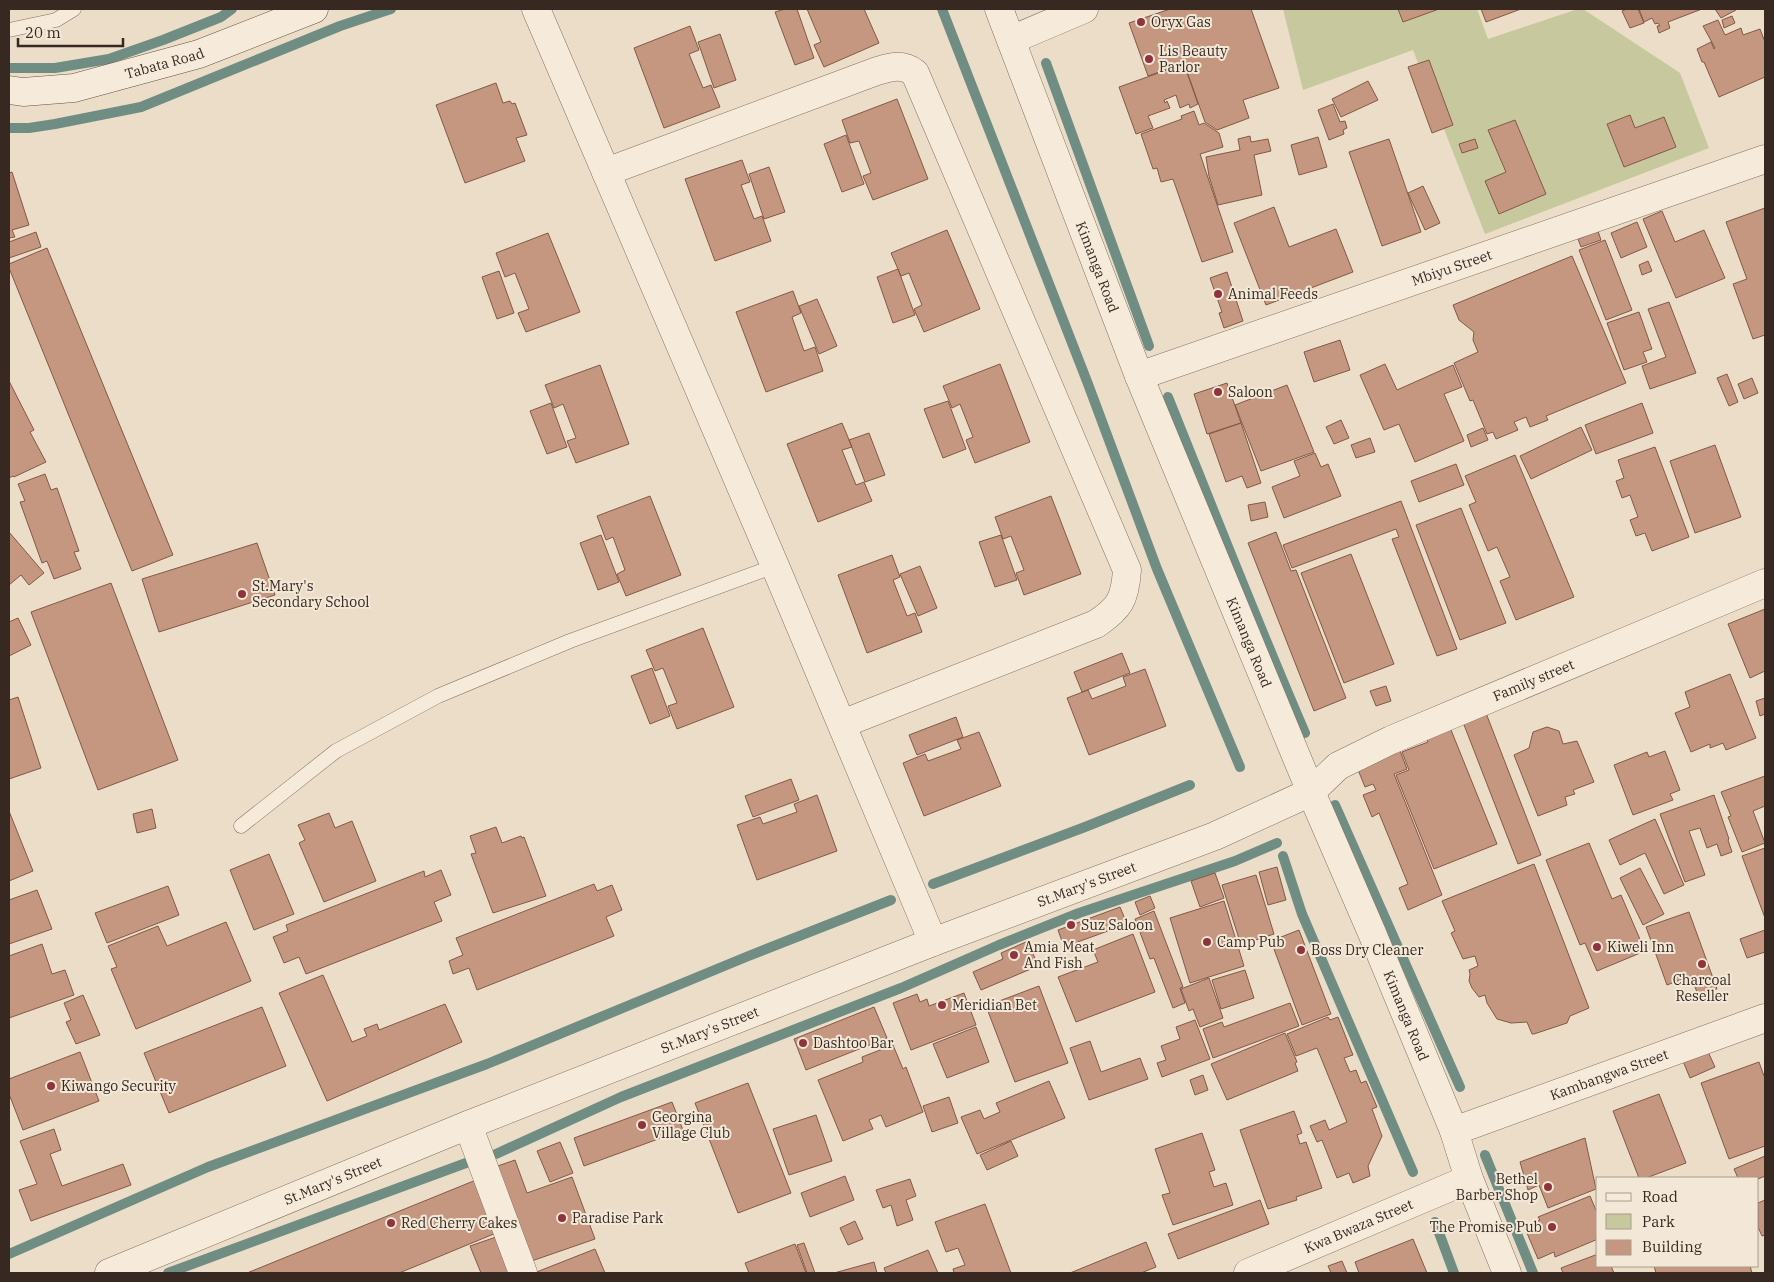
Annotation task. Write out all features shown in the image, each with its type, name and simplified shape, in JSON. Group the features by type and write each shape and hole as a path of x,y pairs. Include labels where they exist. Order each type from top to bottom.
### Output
{"street":[{"name":"Tabata Road","path":"9,90 23,92 74,88 199,54 314,9"},
{"path":"536,9 775,566 933,942"},
{"name":"Kimanga Road","path":"999,9 1139,376 1454,1131 1469,1179 1506,1273"},
{"path":"1011,40 1084,9"},
{"path":"606,172 894,66 909,68 915,73 919,82 1127,570 1125,592 1112,614 1096,624 842,724"},
{"name":"Mbiyu Street","path":"1139,376 1765,159"},
{"name":"Family street","path":"1311,792 1338,766 1391,740 1765,583"},
{"name":"St.Mary's Street","path":"109,1273 468,1125 933,942 1216,836 1311,792"},
{"name":"Kambangwa Street","path":"1454,1131 1765,1018"},
{"path":"468,1125 523,1273"},
{"name":"Kwa Bwaza Street","path":"1248,1273 1469,1179"}],"lane":[{"path":"9,30 56,20 74,9"},
{"path":"241,826 336,751 438,696 570,641 775,566"}],"green space":[{"path":"1283,9 1477,9 1488,39 1578,9 1583,9 1680,73 1709,148 1485,234 1413,50 1303,90"}],"building":[{"path":"785,9 797,9 814,58 795,65 775,12"},
{"path":"807,9 864,9 879,43 824,67 814,45 821,42"},
{"path":"1170,9 1251,9 1279,88 1243,100 1249,118 1217,130 1205,122 1184,63 1148,76 1129,23"},
{"path":"1398,9 1439,9 1403,22"},
{"path":"1481,9 1521,9 1486,22"},
{"path":"1638,9 1644,23 1630,28 1622,11"},
{"path":"1639,9 1702,9 1668,22 1670,28 1659,33 1657,26 1660,26 1658,23 1655,24 1652,18 1644,22"},
{"path":"1715,9 1735,9 1736,10 1721,18"},
{"path":"1732,16 1735,23 1724,28 1722,20"},
{"path":"1718,20 1725,35 1741,28 1743,35 1760,29 1765,42 1765,77 1719,97 1697,49 1711,42 1715,48 1703,26"},
{"path":"690,26 699,50 689,54 703,88 711,85 720,107 664,128 634,48"},
{"path":"720,34 736,80 714,88 698,42"},
{"path":"1429,60 1453,125 1432,133 1408,67"},
{"path":"1184,64 1198,104 1190,108 1189,104 1180,108 1176,95 1164,100 1165,103 1167,101 1170,108 1148,116 1153,128 1136,134 1119,87"},
{"path":"1368,81 1378,100 1341,117 1332,99"},
{"path":"496,83 503,103 510,101 512,104 515,103 527,135 516,138 525,161 465,183 436,105"},
{"path":"897,99 928,179 873,200 863,176 871,173 859,141 850,143 842,120"},
{"path":"1333,104 1340,122 1345,121 1347,128 1343,130 1344,134 1329,140 1318,110"},
{"path":"1194,111 1199,125 1204,123 1219,133 1223,147 1200,154 1233,252 1202,262 1173,179 1161,182 1157,168 1153,169 1141,134 1182,119 1181,116"},
{"path":"1630,115 1635,128 1664,117 1676,147 1624,167 1607,124"},
{"path":"1515,120 1546,194 1499,214 1485,181 1506,172 1488,130"},
{"path":"846,135 864,184 842,192 824,144"},
{"path":"1250,136 1251,142 1268,139 1271,151 1254,155 1262,195 1218,205 1209,176 1206,157 1240,150 1238,139"},
{"path":"1318,137 1327,167 1299,175 1291,145"},
{"path":"1389,139 1421,232 1382,246 1349,152"},
{"path":"1475,139 1478,148 1462,153 1459,144"},
{"path":"742,160 750,182 741,185 754,219 762,216 771,241 715,261 685,179"},
{"path":"769,167 785,212 764,219 749,174"},
{"path":"12,172 29,225 12,230 15,237 9,238 9,173"},
{"path":"1423,186 1440,223 1425,230 1408,193"},
{"path":"1274,207 1289,247 1336,229 1353,272 1266,305 1234,223"},
{"path":"1765,208 1765,335 1753,339 1733,284 1747,279 1726,222"},
{"path":"1662,211 1675,242 1704,230 1725,278 1676,298 1643,219"},
{"path":"1637,222 1647,247 1621,258 1611,233"},
{"path":"947,230 980,309 924,332 914,309 922,305 909,273 901,276 891,253"},
{"path":"1598,231 1601,240 1581,247 1578,239"},
{"path":"36,232 41,247 9,258 9,242"},
{"path":"548,233 580,312 526,332 518,313 529,309 515,273 505,277 496,253"},
{"path":"1605,240 1632,310 1606,320 1579,250"},
{"path":"47,248 173,555 132,571 9,268 9,264"},
{"path":"1572,256 1626,383 1546,416 1548,420 1530,427 1526,417 1514,422 1518,430 1496,439 1493,432 1487,434 1473,400 1470,401 1454,363 1478,352 1473,340 1474,332 1459,320 1453,305"},
{"path":"1648,261 1652,271 1642,275 1639,265"},
{"path":"898,269 915,315 893,323 877,277"},
{"path":"499,271 514,313 497,319 482,277"},
{"path":"1227,272 1243,321 1224,328 1219,313 1222,312 1210,278"},
{"path":"793,291 801,313 792,317 804,351 815,347 823,371 766,392 736,312"},
{"path":"817,299 837,346 819,354 799,306"},
{"path":"1669,302 1696,373 1650,389 1642,366 1666,357 1648,309"},
{"path":"1639,312 1652,349 1643,352 1647,362 1624,370 1607,323"},
{"path":"1340,340 1350,370 1314,382 1304,352"},
{"path":"1000,364 1030,442 975,463 966,440 973,437 960,404 952,408 943,386"},
{"path":"1385,364 1397,390 1453,365 1462,387 1444,394 1464,441 1415,462 1399,424 1384,430 1360,375"},
{"path":"600,365 629,444 576,463 567,441 576,438 563,404 554,408 545,385"},
{"path":"1727,374 1738,402 1729,406 1717,378"},
{"path":"1752,378 1758,393 1744,399 1738,384"},
{"path":"9,381 34,430 30,432 46,462 9,478"},
{"path":"1227,383 1241,423 1207,434 1194,394"},
{"path":"1287,385 1314,452 1261,471 1235,405"},
{"path":"948,401 966,449 943,458 924,409"},
{"path":"551,403 567,447 547,454 530,411"},
{"path":"1642,403 1653,433 1596,454 1585,425"},
{"path":"1341,420 1349,438 1334,444 1326,427"},
{"path":"842,423 852,447 842,450 856,485 864,482 872,501 818,522 787,444"},
{"path":"1241,423 1261,483 1247,488 1242,476 1226,482 1209,434"},
{"path":"1581,427 1592,450 1531,479 1520,456"},
{"path":"1483,428 1488,440 1471,447 1467,435"},
{"path":"869,433 885,475 865,482 849,440"},
{"path":"1370,438 1375,452 1356,458 1351,445"},
{"path":"1715,445 1741,517 1695,533 1670,461"},
{"path":"1655,447 1689,537 1652,551 1645,533 1636,536 1630,520 1638,517 1630,495 1622,498 1616,481 1624,478 1618,460"},
{"path":"1315,453 1321,467 1328,464 1341,496 1284,518 1272,487 1300,476 1294,461"},
{"path":"1515,455 1574,597 1516,620 1500,581 1510,577 1497,547 1488,551 1469,505 1476,502 1465,476"},
{"path":"1456,464 1464,485 1419,502 1411,481"},
{"path":"45,474 51,490 57,488 79,551 74,552 81,569 54,579 47,561 42,563 20,502 25,501 18,484"},
{"path":"650,496 681,575 626,596 617,574 625,570 613,537 606,540 597,516"},
{"path":"1051,496 1081,574 1024,595 1016,573 1024,570 1011,536 1003,539 995,517"},
{"path":"1401,501 1457,649 1437,656 1392,539 1399,537 1396,529 1292,568 1283,545"},
{"path":"1265,502 1268,517 1251,521 1248,505"},
{"path":"1461,508 1506,623 1460,640 1416,525"},
{"path":"9,532 44,573 29,585 21,575 9,585"},
{"path":"1276,532 1291,571 1296,570 1346,698 1314,711 1248,543"},
{"path":"601,535 619,582 598,590 580,543"},
{"path":"1001,535 1017,580 995,587 979,542"},
{"path":"257,543 275,595 159,632 142,579"},
{"path":"1351,554 1394,664 1344,683 1301,573"},
{"path":"892,555 900,577 893,580 907,616 915,613 922,632 867,653 838,575"},
{"path":"920,566 937,608 918,616 900,574"},
{"path":"111,583 178,760 98,790 31,612"},
{"path":"1765,609 1765,671 1750,678 1728,624"},
{"path":"18,618 31,645 9,656 9,622"},
{"path":"703,628 734,707 677,729 668,706 677,703 663,668 655,671 646,650"},
{"path":"1122,653 1130,673 1082,692 1074,672"},
{"path":"652,668 670,716 650,724 631,676"},
{"path":"1145,669 1166,726 1089,755 1067,698 1088,690 1092,699 1126,686 1123,677"},
{"path":"1730,674 1756,738 1726,750 1723,743 1710,748 1710,744 1691,752 1675,713 1690,707 1685,692"},
{"path":"1386,686 1391,701 1376,706 1370,691"},
{"path":"18,697 41,768 9,779 9,700"},
{"path":"1765,698 1765,714 1760,716 1756,701"},
{"path":"1484,708 1541,855 1518,864 1461,717"},
{"path":"956,717 963,737 917,755 909,735"},
{"path":"1449,725 1497,844 1434,869 1396,775 1409,770 1402,752 1428,742 1425,734"},
{"path":"1547,727 1559,731 1563,744 1577,741 1594,782 1573,790 1575,794 1565,797 1567,805 1538,816 1514,755 1529,748 1533,732"},
{"path":"979,732 1001,786 924,816 903,763 925,754 928,761 961,749 957,740"},
{"path":"1397,743 1407,769 1394,774 1442,895 1408,910 1399,888 1408,884 1379,813 1372,817 1363,795 1376,790 1373,784 1365,787 1354,760"},
{"path":"1665,751 1680,790 1670,794 1673,800 1633,815 1614,765 1647,752 1649,757"},
{"path":"1765,776 1765,806 1753,811 1765,843 1742,852 1728,817 1731,816 1721,792"},
{"path":"791,779 799,800 753,817 745,796"},
{"path":"817,795 837,851 757,880 737,825 760,817 763,824 797,812 794,804"},
{"path":"1714,795 1732,852 1721,856 1717,844 1707,848 1700,828 1689,831 1705,875 1685,882 1660,814"},
{"path":"152,809 156,828 137,833 133,814"},
{"path":"9,811 33,871 9,881"},
{"path":"329,813 335,828 352,821 376,881 324,902 299,843 305,840 298,825"},
{"path":"1655,819 1684,885 1664,894 1645,853 1620,865 1609,840"},
{"path":"496,827 502,843 521,836 522,838 524,837 546,896 493,913 471,854 476,853 470,836"},
{"path":"1589,843 1612,899 1621,895 1645,951 1597,971 1585,943 1580,945 1546,860"},
{"path":"1765,848 1765,918 1742,856"},
{"path":"269,854 294,914 254,930 230,870"},
{"path":"1534,864 1589,1008 1570,1016 1567,1023 1532,1034 1527,1022 1511,1023 1497,1019 1487,1003 1485,995 1479,997 1472,988 1469,981 1469,970 1478,966 1475,956 1463,959 1451,933 1455,931 1442,901"},
{"name":"Camp Pub","path":"1277,867 1286,900 1268,905 1259,872"},
{"path":"1640,868 1664,914 1643,925 1620,878"},
{"path":"441,870 451,895 434,902 442,921 306,974 299,957 284,963 273,937 288,931 286,925 424,871 425,877"},
{"path":"1215,873 1224,898 1200,907 1191,881"},
{"path":"1256,875 1274,934 1241,945 1222,885"},
{"path":"594,884 597,891 612,885 622,910 606,917 614,936 477,990 469,968 453,974 449,961 463,955 456,938"},
{"path":"168,886 179,915 107,943 95,913"},
{"path":"37,890 52,929 9,944 9,900"},
{"path":"1150,896 1155,908 1140,915 1135,902"},
{"name":"Camp Pub","path":"1224,901 1244,966 1190,983 1170,918"},
{"path":"1120,907 1127,924 1064,947 1058,930"},
{"path":"1154,911 1183,987 1180,988 1185,1003 1173,1008 1154,958 1150,959 1135,919"},
{"path":"1689,912 1717,989 1698,995 1691,976 1667,985 1646,927"},
{"path":"226,922 251,981 136,1029 111,969 117,967 108,946 158,926 167,946"},
{"path":"1299,930 1331,1014 1302,1025 1271,941"},
{"path":"1765,930 1765,952 1747,958 1740,939"},
{"path":"1133,934 1155,992 1076,1022 1058,977 1098,962 1093,950"},
{"path":"1028,941 1038,966 981,990 973,972 1003,959 1001,953"},
{"path":"42,944 52,974 65,970 74,995 9,1018 9,956"},
{"path":"1245,970 1254,998 1221,1009 1212,980"},
{"path":"323,975 352,1042 367,1036 364,1029 377,1024 379,1030 445,1004 462,1042 327,1101 279,993"},
{"path":"1209,978 1223,1018 1200,1027 1193,1009 1189,1011 1181,989"},
{"path":"1039,986 1068,1063 1015,1082 986,1006"},
{"path":"964,993 976,1025 911,1050 893,1003 917,994 920,1002 927,999 929,1006"},
{"path":"83,995 100,1035 76,1044 66,1022 71,1020 64,1003"},
{"path":"1290,1003 1299,1026 1213,1058 1203,1029 1222,1022 1224,1027"},
{"path":"262,1007 286,1066 169,1113 144,1053"},
{"path":"874,1007 887,1038 806,1070 794,1039"},
{"path":"1328,1017 1330,1020 1338,1017 1353,1055 1344,1058 1350,1072 1356,1070 1361,1083 1366,1081 1377,1107 1372,1109 1382,1136 1368,1166 1370,1176 1353,1183 1349,1173 1337,1178 1322,1140 1317,1142 1310,1126 1325,1120 1329,1130 1347,1122 1317,1048 1296,1056 1287,1034"},
{"path":"1195,1020 1210,1059 1162,1077 1157,1063 1166,1060 1161,1046 1180,1039 1176,1027"},
{"path":"976,1027 989,1062 947,1078 933,1044"},
{"path":"1285,1033 1297,1062 1295,1063 1298,1071 1227,1100 1211,1064"},
{"path":"1090,1041 1101,1072 1140,1058 1148,1079 1089,1100 1070,1048"},
{"path":"1704,1043 1715,1067 1690,1078 1680,1054"},
{"path":"893,1045 903,1069 906,1067 923,1112 886,1127 881,1115 869,1120 873,1129 843,1141 818,1080 863,1062 862,1057"},
{"name":"Kiwango Security","path":"80,1052 99,1101 23,1130 9,1094 9,1079"},
{"path":"1759,1062 1765,1076 1765,1146 1729,1159 1701,1083"},
{"path":"1203,1075 1208,1090 1195,1095 1190,1080"},
{"path":"1049,1081 1065,1118 977,1154 961,1117 980,1110 984,1119 1000,1112 996,1103"},
{"path":"748,1083 791,1193 738,1213 695,1103"},
{"path":"1659,1094 1686,1163 1649,1177 1639,1177 1613,1111"},
{"path":"949,1097 958,1123 932,1132 923,1106"},
{"path":"672,1102 683,1130 584,1166 574,1138"},
{"path":"1294,1111 1302,1133 1297,1135 1300,1144 1306,1142 1322,1188 1296,1197 1297,1200 1268,1209 1240,1130"},
{"path":"816,1115 832,1161 789,1175 773,1129"},
{"path":"54,1129 61,1150 50,1154 62,1186 123,1164 131,1185 31,1221 19,1190 37,1184 20,1141"},
{"path":"1202,1133 1215,1170 1209,1172 1214,1187 1226,1183 1233,1205 1173,1225 1162,1195 1170,1193 1155,1149"},
{"path":"1585,1138 1596,1189 1548,1208 1539,1185 1528,1190 1520,1162"},
{"path":"1011,1141 1018,1156 987,1170 980,1155"},
{"path":"560,1142 573,1173 550,1182 537,1151"},
{"path":"1765,1156 1765,1176 1759,1179 1759,1177 1738,1177 1734,1169"},
{"path":"515,1160 527,1193 572,1177 595,1239 523,1264 489,1169"},
{"path":"845,1176 854,1200 810,1217 801,1193"},
{"path":"910,1179 916,1196 906,1200 913,1220 897,1226 891,1205 883,1208 876,1190"},
{"path":"476,1180 496,1233 399,1273 247,1273"},
{"path":"1590,1196 1596,1210 1596,1240 1555,1257 1554,1252 1538,1259 1524,1226 1540,1220 1538,1217"},
{"path":"1260,1200 1269,1224 1178,1259 1168,1234"},
{"path":"1765,1200 1765,1235 1762,1236 1759,1229 1759,1203"},
{"path":"985,1204 1011,1273 954,1273 953,1269 965,1265 958,1248 946,1252 935,1222"},
{"path":"855,1221 863,1239 848,1245 840,1228"},
{"path":"499,1236 514,1273 481,1273 470,1246"},
{"path":"1413,1239 1427,1273 1359,1273 1355,1262"},
{"path":"1146,1242 1156,1267 1141,1273 1070,1273"},
{"path":"804,1243 815,1273 807,1273 797,1245"},
{"path":"795,1244 806,1273 749,1273 745,1263"},
{"path":"595,1249 605,1273 534,1273"},
{"path":"928,1250 938,1273 886,1273 884,1268"},
{"path":"1596,1255 1596,1267 1611,1267 1614,1273 1563,1273 1561,1268"},
{"path":"1342,1261 1347,1273 1331,1273 1328,1266"},
{"path":"874,1262 877,1273 834,1273"},
{"path":"1654,1267 1750,1267 1752,1273 1656,1273"}],"waterway":[{"path":"9,68 55,68 109,59 221,17 232,9"},
{"path":"9,128 29,128 55,124 141,107 340,26 391,9"},
{"path":"942,9 1088,384 1157,569 1240,767"},
{"path":"1046,63 1149,346"},
{"path":"1168,397 1252,607 1305,733"},
{"path":"933,884 1190,785"},
{"path":"1335,805 1460,1087"},
{"path":"496,1154 621,1097 901,988 999,945 1079,913 1235,861 1277,843"},
{"path":"1283,856 1302,914 1413,1172"},
{"path":"9,1254 208,1167 487,1064 746,957 891,900"},
{"path":"1485,1155 1533,1273"},
{"path":"168,1273 466,1163"},
{"path":"1435,1222 1454,1273"}],"place":[{"name":"Oryx Gas","path":"1141,22"},
{"name":"Lis Beauty Parlor","path":"1149,59"},
{"name":"Animal Feeds","path":"1218,294"},
{"name":"Saloon","path":"1218,392"},
{"name":"St.Mary's Secondary School","path":"242,594"},
{"name":"Suz Saloon","path":"1071,925"},
{"name":"Camp Pub","path":"1207,942"},
{"name":"Kiweli Inn","path":"1597,947"},
{"name":"Boss Dry Cleaner","path":"1301,950"},
{"name":"Amia Meat And Fish","path":"1014,955"},
{"name":"Charcoal Reseller","path":"1702,964"},
{"name":"Meridian Bet","path":"942,1005"},
{"name":"Dashtoo Bar","path":"803,1043"},
{"name":"Kiwango Security","path":"51,1086"},
{"name":"Georgina Village Club","path":"642,1125"},
{"name":"Bethel Barber Shop","path":"1548,1187"},
{"name":"Paradise Park","path":"562,1218"},
{"name":"Red Cherry Cakes","path":"391,1223"},
{"name":"The Promise Pub","path":"1552,1227"}]}
